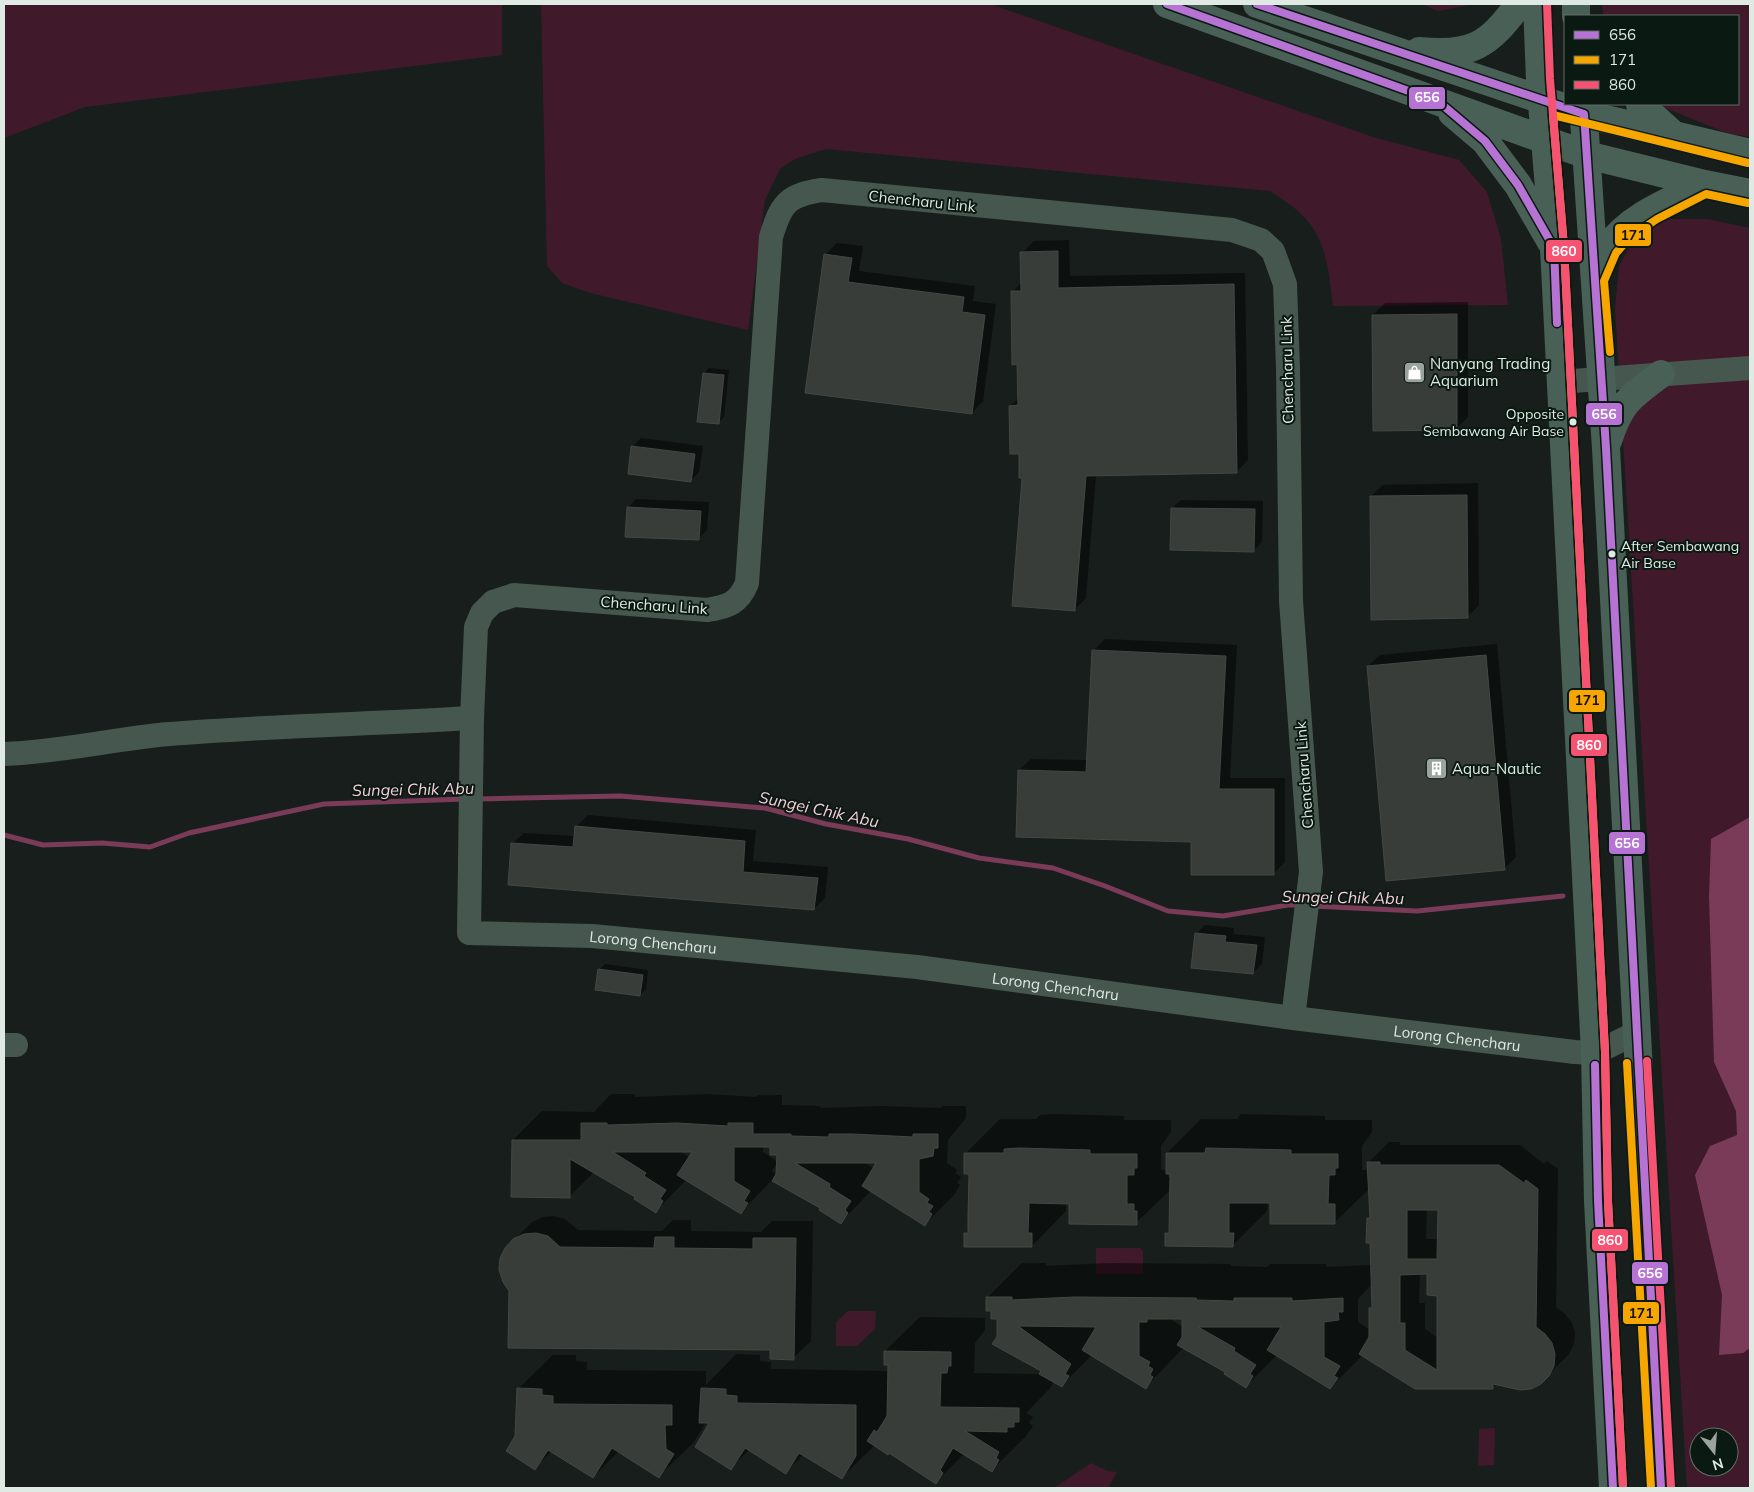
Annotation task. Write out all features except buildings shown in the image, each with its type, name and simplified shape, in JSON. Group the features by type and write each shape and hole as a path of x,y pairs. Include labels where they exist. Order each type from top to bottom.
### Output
{"main road":[{"path":"1166,4 1588,155 1705,184 1750,193"},
{"path":"1257,4 1542,101 1584,109 1677,137 1750,153"},
{"path":"1386,47 1449,54 1476,46 1495,35 1519,4"},
{"path":"1537,4 1542,101 1554,248 1559,382 1595,1053 1598,1201 1613,1488"},
{"path":"1439,102 1485,141 1518,185 1554,248"},
{"path":"1641,105 1677,137"},
{"path":"1584,109 1606,448 1661,1488"},
{"path":"1594,279 1608,248 1623,229 1652,210 1705,184"},
{"path":"1606,448 1615,418 1628,398 1661,374"}],"street":[{"name":"Chencharu Link","path":"469,933 472,718 476,627 482,613 493,602 514,594 707,610 734,604 742,594 747,583 771,237 778,214 788,202 802,193 822,190 1232,230 1261,240 1273,251 1285,284 1291,601 1311,883 1293,1018"},
{"path":"1559,382 1750,368"},
{"path":"4,754 78,748 146,736 275,726 472,718"},
{"name":"Lorong Chencharu","path":"469,933 592,936 917,967 1293,1018 1595,1053"},
{"path":"1595,1053 1636,1033"}],"shaded area":[{"path":"4,4 502,4 502,55 85,107 4,138"},
{"path":"541,4 990,4 1376,138 1459,160 1487,192 1501,239 1508,305 1333,306 1325,257 1310,223 1290,205 1270,191 826,149 795,159 780,169 765,200 748,330 590,293 562,283 547,266"},
{"path":"1422,4 1474,4 1438,11"},
{"path":"1602,4 1750,4 1750,137 1727,133 1665,108 1662,105 1739,105 1739,15 1603,15"},
{"path":"1669,219 1708,219 1750,228 1750,1488 1687,1488 1615,308 1619,266 1635,237"},
{"path":"1750,817 1750,1348 1743,1353 1719,1355 1722,1295 1695,1175 1710,1146 1737,1135 1736,1111 1714,1062 1709,897 1711,839"},
{"path":"1096,1248 1140,1248 1143,1251 1143,1274 1096,1274"},
{"path":"848,1311 876,1311 875,1329 857,1346 836,1346 836,1322"},
{"path":"1495,1428 1494,1465 1478,1466 1479,1429"},
{"path":"1091,1463 1108,1471 1117,1472 1108,1488 1054,1488"}],"waterway":[{"name":"Sungei Chik Abu","path":"478,799 620,796 765,808 826,824 908,839 979,858 1053,868 1168,911 1223,916 1288,905 1301,905"},
{"name":"Sungei Chik Abu","path":"4,835 43,845 102,843 150,847 189,833 324,804 465,799"},
{"name":"Sungei Chik Abu","path":"1312,906 1417,911 1563,896"}],"transit line":[{"name":"656","path":"1167,4 1439,102 1485,141 1518,185 1554,248 1557,323"},
{"name":"656","path":"1257,4 1584,114 1606,448 1661,1488"},
{"name":"860","path":"1547,4 1550,79 1564,247 1605,1052 1608,1201 1623,1487"},
{"name":"171","path":"1623,1487 1608,1201 1605,1052 1564,247 1553,115 1748,163"},
{"name":"171","path":"1610,352 1604,281 1616,253 1630,237 1657,219 1706,194 1748,203"},
{"name":"860","path":"1647,1061 1671,1487"},
{"name":"171","path":"1627,1063 1651,1488"},
{"name":"656","path":"1595,1065 1598,1201 1613,1488"}],"place":[{"name":"Nanyang Trading Aquarium","path":"1414,372"},
{"name":"Opposite Sembawang Air Base","path":"1573,422"},
{"name":"After Sembawang Air Base","path":"1612,554"},
{"name":"Aqua-Nautic","path":"1436,768"}]}
